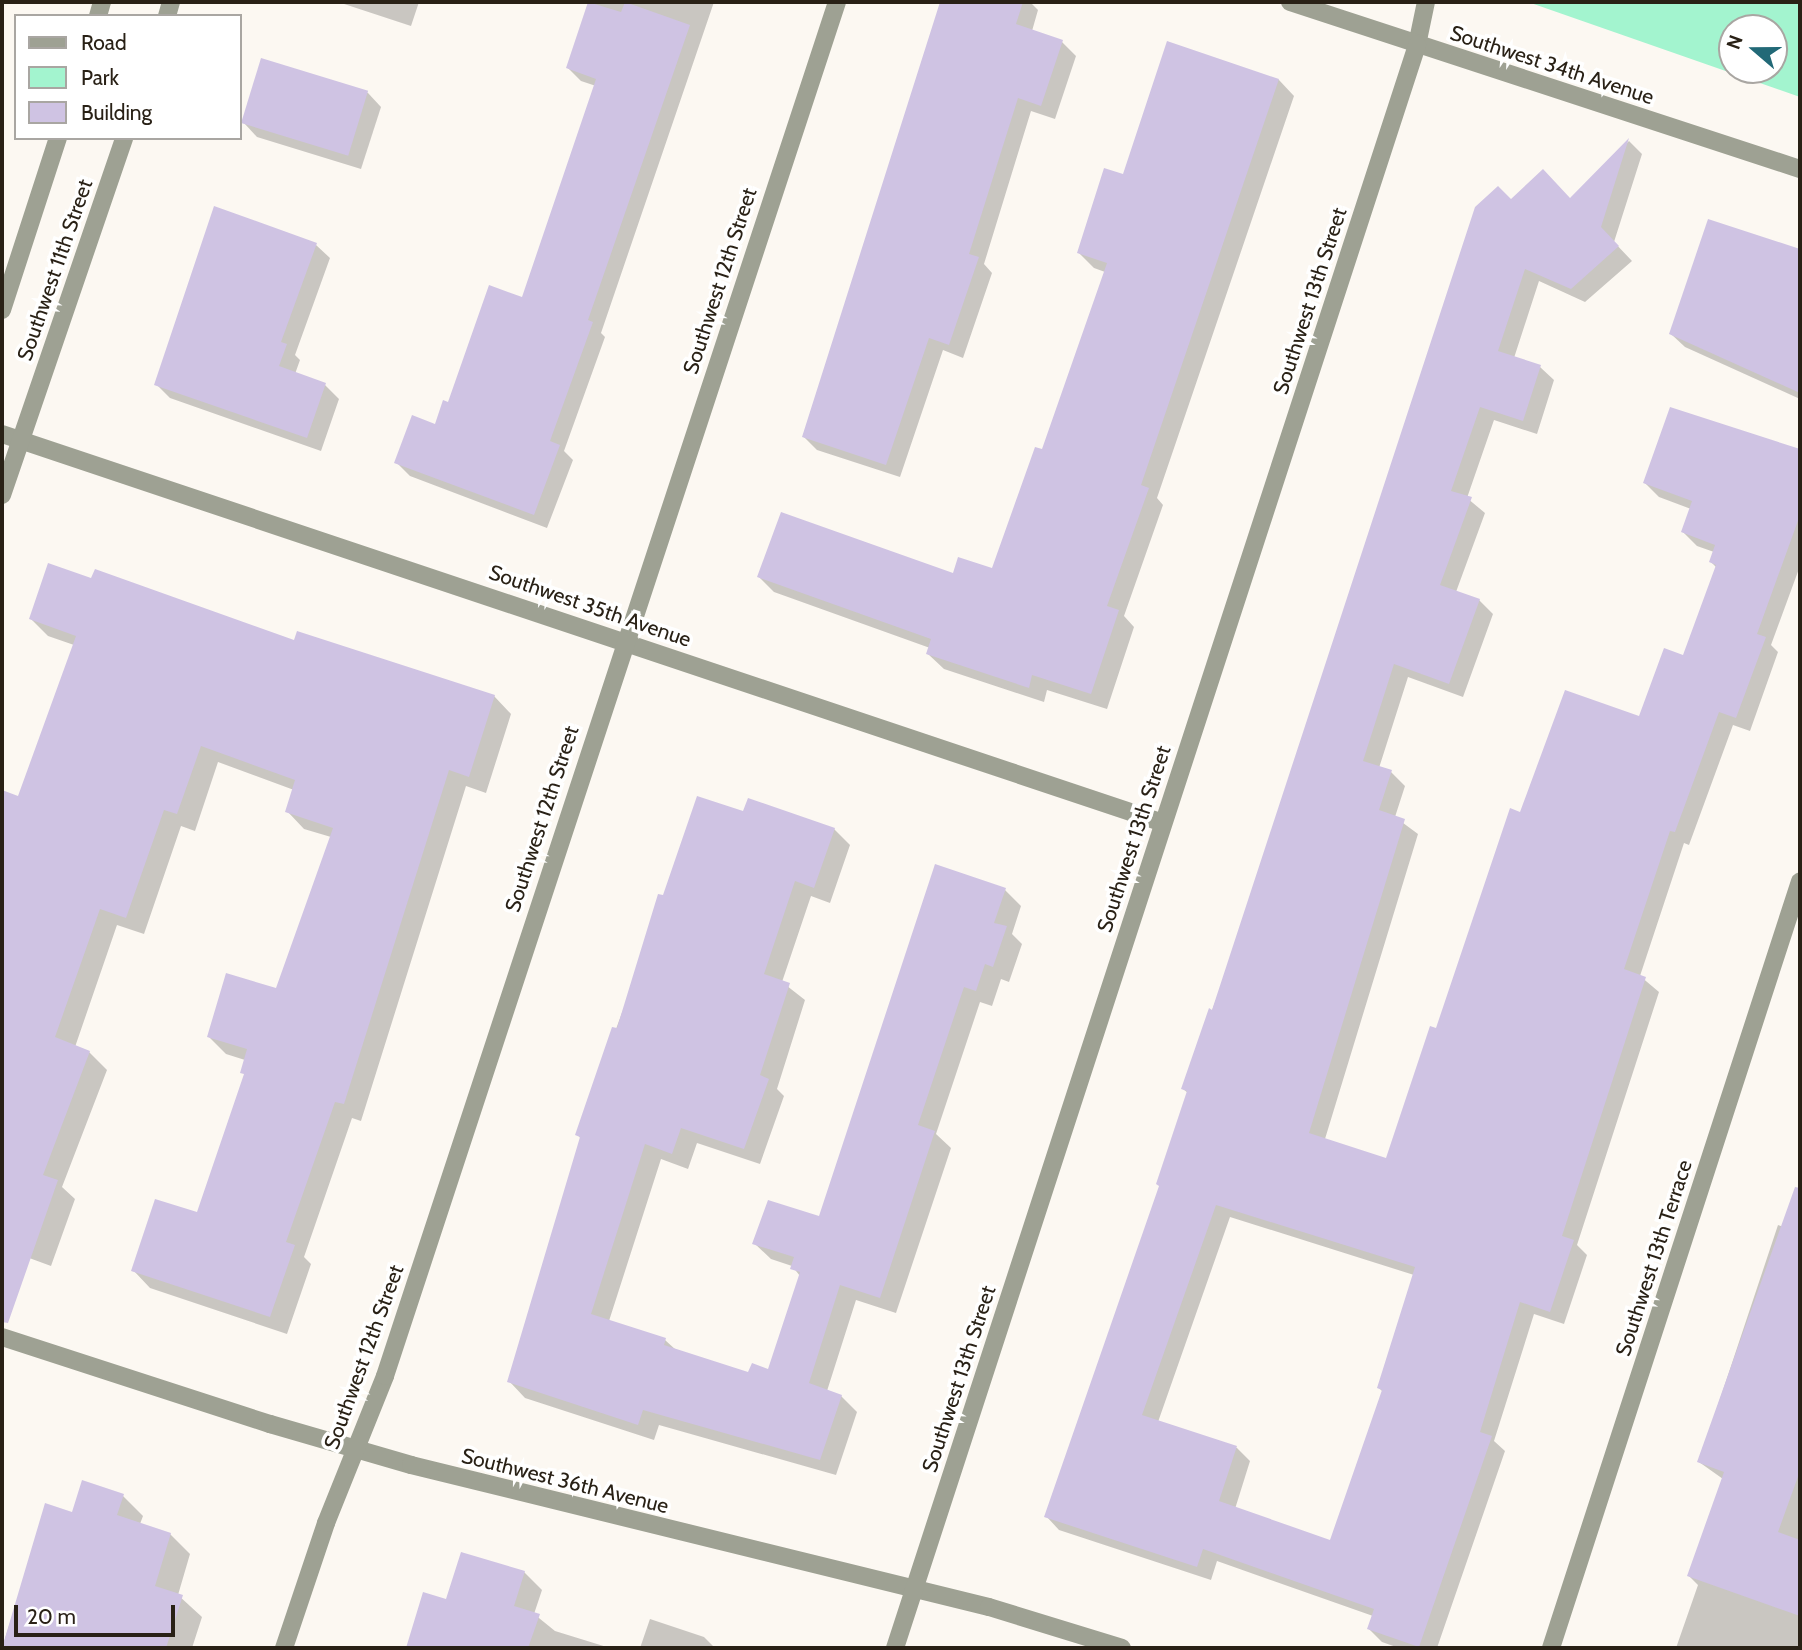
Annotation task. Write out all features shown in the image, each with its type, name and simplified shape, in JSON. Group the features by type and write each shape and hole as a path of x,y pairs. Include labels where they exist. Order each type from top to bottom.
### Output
{"street":[{"name":"Southwest 12th Street","path":"284,1648 385,1376 624,642 837,2"},
{"name":"Southwest 34th Avenue","path":"1290,2 1800,169"},
{"name":"Southwest 13th Street","path":"895,1648 1418,45 1426,2"},
{"name":"Southwest 11th Street","path":"2,310 57,140"},
{"name":"Southwest 11th Street","path":"2,495 123,140"},
{"name":"Southwest 35th Avenue","path":"2,435 1163,823"},
{"name":"Southwest 13th Terrace","path":"1551,1648 1800,881"},
{"name":"Southwest 36th Avenue","path":"2,1337 356,1449 542,1500 1058,1626 1122,1648"}],"green space":[{"path":"1528,2 1800,2 1800,97 1763,84 1788,84 1788,14 1718,14 1718,68"}],"building":[{"path":"588,2 621,12 625,2 690,25 588,320 593,322 550,441 560,445 534,515 394,463 412,415 435,424 443,400 448,402 489,285 522,297 596,79 566,68"},
{"path":"940,2 1023,2 1016,24 1063,40 1041,106 1018,98 969,254 979,257 949,345 929,338 886,465 802,437"},
{"path":"1167,41 1279,79 1141,485 1149,488 1107,606 1119,610 1091,694 1032,675 1029,688 926,654 931,639 757,577 781,512 953,573 958,557 992,568 1035,447 1042,449 1107,263 1077,253 1104,168 1123,174"},
{"path":"261,58 368,91 348,156 242,123"},
{"path":"1629,138 1601,227 1619,246 1571,289 1525,269 1498,351 1541,365 1523,421 1480,407 1451,491 1472,497 1440,585 1480,599 1449,684 1394,664 1363,761 1392,770 1379,810 1405,819 1309,1133 1386,1158 1430,1026 1436,1028 1510,808 1520,812 1565,690 1639,716 1664,648 1683,655 1716,565 1709,562 1715,545 1681,532 1692,501 1643,483 1670,407 1800,449 1800,515 1757,634 1766,637 1736,718 1719,712 1675,832 1670,831 1624,969 1646,977 1562,1236 1574,1240 1550,1312 1520,1302 1480,1432 1492,1436 1419,1647 1367,1629 1374,1609 1203,1549 1197,1567 1044,1517 1159,1186 1156,1184 1187,1091 1181,1089 1209,1008 1212,1010 1475,207 1498,186 1511,199 1543,169 1570,198","holes":["1216,1205 1415,1267 1377,1388 1382,1390 1330,1540 1219,1501 1237,1446 1142,1415"]},
{"path":"214,206 317,243 281,342 287,344 279,366 326,383 307,438 154,385"},
{"path":"1708,219 1800,249 1800,393 1669,334"},
{"path":"48,563 91,578 95,569 294,640 297,631 495,695 469,777 449,770 344,1104 335,1102 286,1242 295,1245 270,1317 131,1271 155,1199 197,1212 244,1074 240,1073 247,1049 207,1037 226,973 276,988 333,828 285,812 295,780 201,746 177,814 164,810 126,918 100,909 55,1037 90,1051 43,1175 58,1180 8,1323 2,1322 2,790 18,796 76,636 29,619"},
{"path":"697,796 743,811 748,798 835,828 814,888 795,881 764,974 790,983 760,1075 769,1079 744,1149 681,1128 672,1154 645,1144 591,1314 666,1338 664,1345 748,1372 752,1363 768,1369 800,1272 790,1269 794,1257 752,1244 768,1200 819,1216 935,864 1006,888 994,923 1007,926 993,967 985,964 976,991 964,987 918,1125 935,1131 880,1298 840,1285 809,1383 842,1395 820,1460 643,1410 638,1425 507,1382 580,1137 575,1135 612,1027 617,1028 658,894 663,895"},
{"path":"1795,1187 1800,1188 1800,1471 1778,1532 1800,1540 1800,1616 1687,1576 1724,1472 1697,1462"},
{"path":"82,1480 124,1494 117,1515 171,1533 155,1586 183,1595 166,1648 2,1648 45,1503 72,1512"},
{"path":"461,1552 525,1571 514,1606 540,1614 528,1648 406,1648 423,1592 446,1599"}]}
